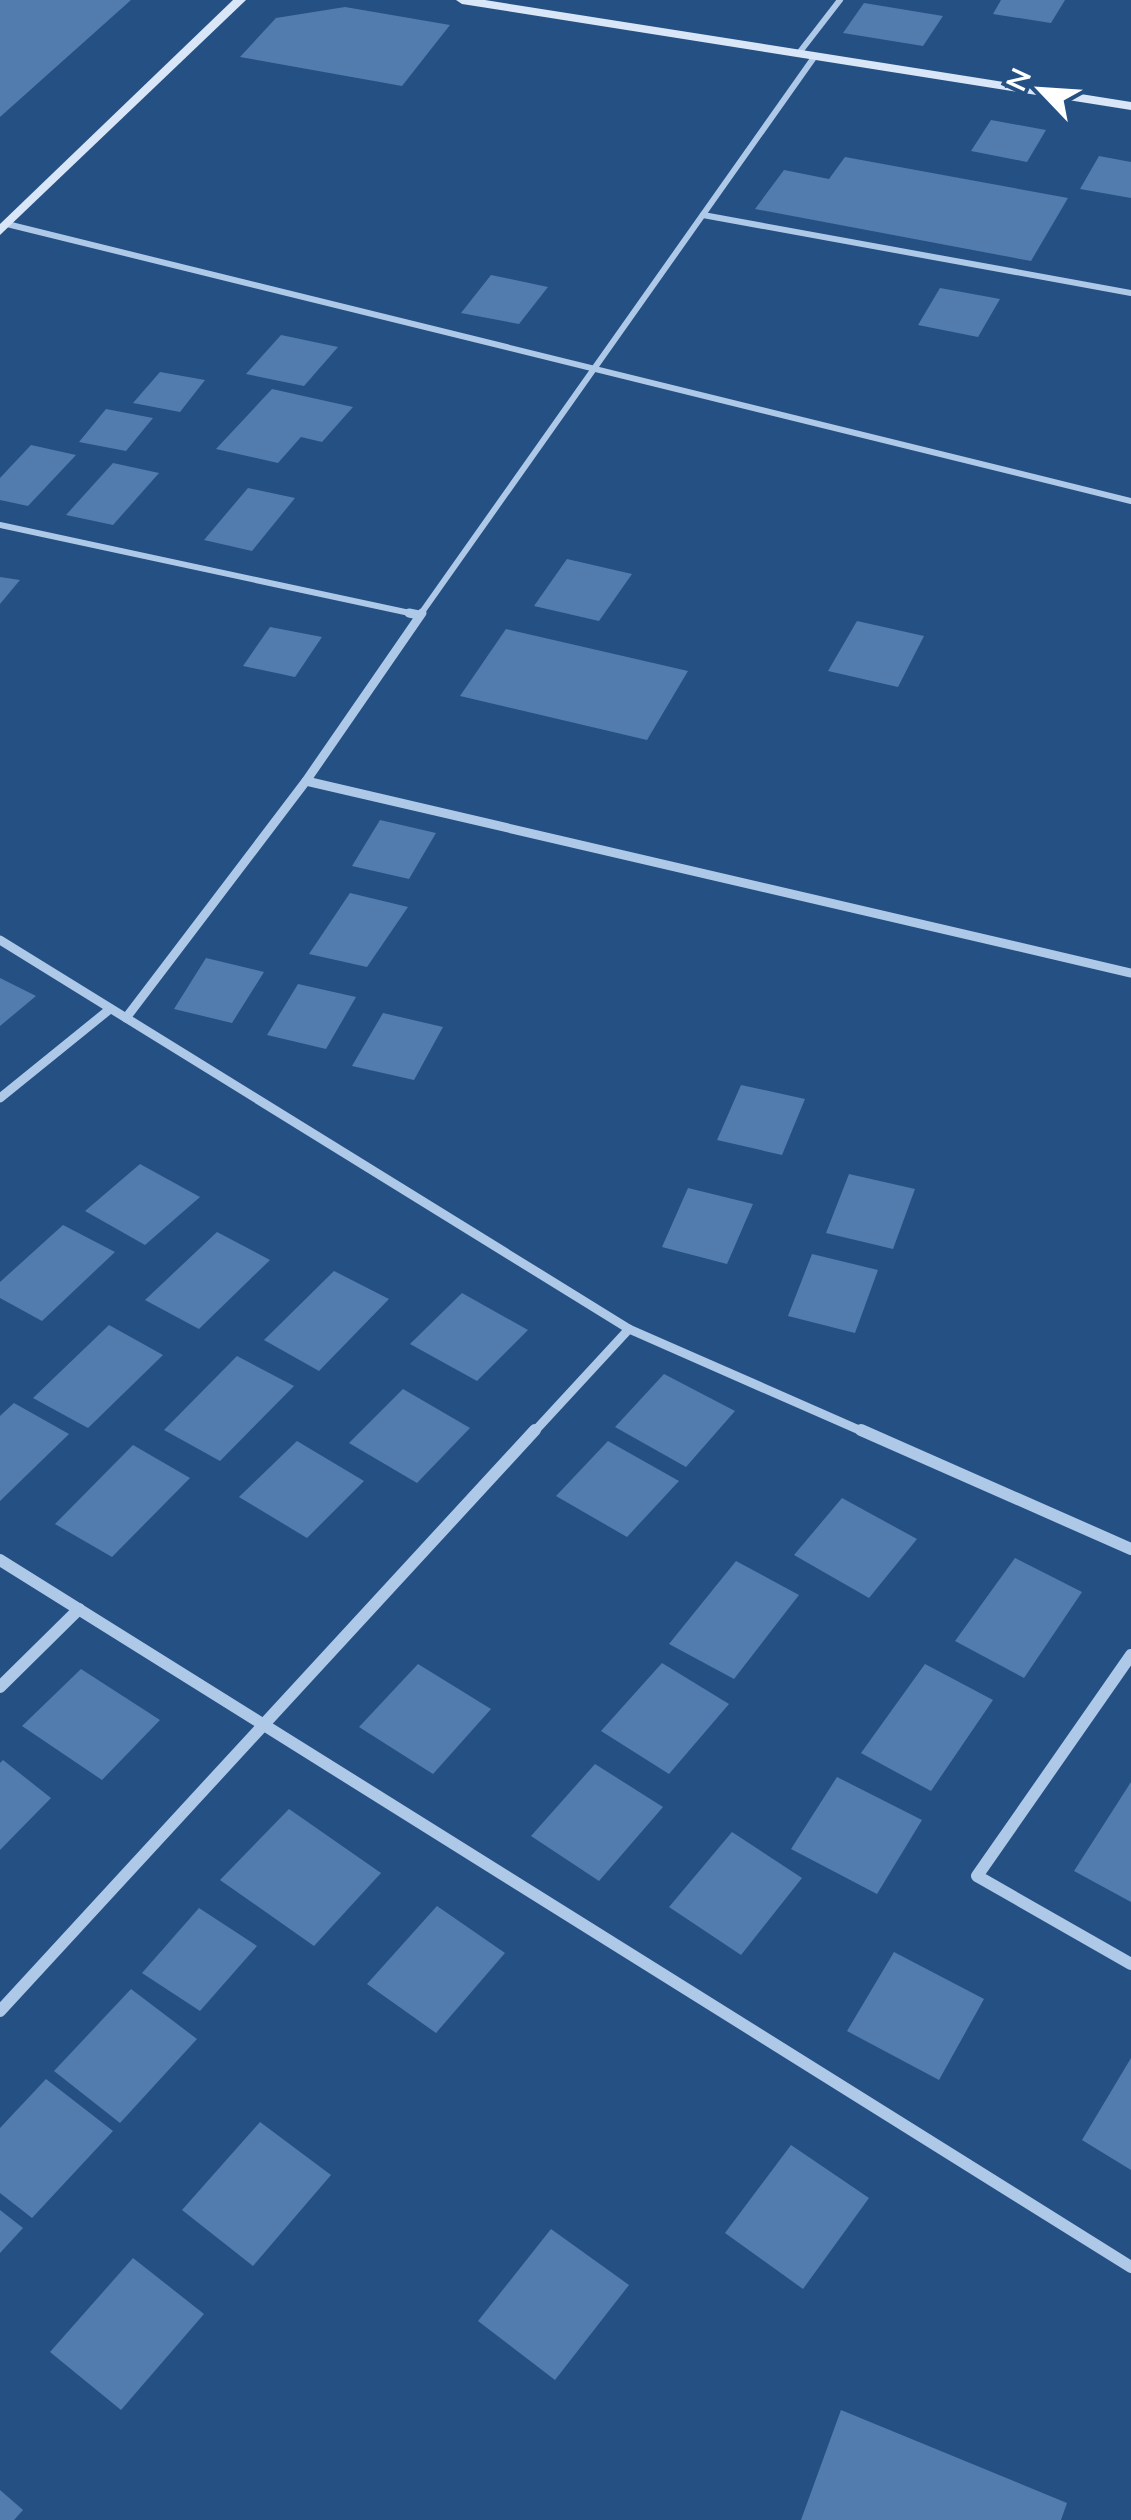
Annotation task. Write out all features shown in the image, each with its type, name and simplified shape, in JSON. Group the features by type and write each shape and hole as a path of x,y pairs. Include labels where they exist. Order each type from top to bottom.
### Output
{"street":[{"path":"4,228 240,0"},
{"path":"462,0 1131,106"},
{"path":"798,53 840,0"},
{"path":"126,1018 306,781 591,368 815,56"},
{"path":"703,215 1131,293"},
{"path":"4,228 1131,500"},
{"path":"0,526 419,615"},
{"path":"306,781 1131,973"},
{"path":"0,940 629,1329 1131,1549"},
{"path":"0,1098 110,1009"},
{"path":"0,2011 629,1329"},
{"path":"0,1560 1131,2267"},
{"path":"0,1687 80,1610"},
{"path":"1131,1655 977,1876 1131,1964"}],"building":[{"path":"0,0 131,0 0,117"},
{"path":"1001,0 1065,0 1051,23 993,14"},
{"path":"864,3 943,16 923,46 843,33"},
{"path":"345,7 450,25 402,86 240,57 276,18"},
{"path":"991,120 1046,130 1027,162 971,151"},
{"path":"1099,156 1131,162 1131,198 1080,189"},
{"path":"845,157 1068,198 1031,261 755,209 784,170 829,179"},
{"path":"491,275 548,287 519,324 461,313"},
{"path":"940,288 1000,299 978,337 918,325"},
{"path":"281,335 338,347 304,386 246,374"},
{"path":"160,372 205,380 180,412 133,403"},
{"path":"272,389 353,407 322,442 301,437 278,463 216,449"},
{"path":"106,409 153,418 126,451 79,442"},
{"path":"31,445 76,455 28,506 0,500 0,478"},
{"path":"113,463 159,473 113,525 66,515"},
{"path":"248,488 295,498 252,551 204,540"},
{"path":"567,559 632,574 599,621 534,606"},
{"path":"0,577 20,580 0,604"},
{"path":"857,621 924,636 898,687 828,671"},
{"path":"270,627 322,637 295,677 243,666"},
{"path":"506,629 688,671 647,740 460,696"},
{"path":"380,820 436,833 409,879 352,866"},
{"path":"350,893 408,907 367,967 309,954"},
{"path":"206,958 264,972 232,1023 174,1009"},
{"path":"0,978 36,996 0,1026"},
{"path":"298,984 356,997 326,1049 267,1035"},
{"path":"383,1013 443,1027 414,1080 352,1066"},
{"path":"741,1085 805,1099 782,1155 717,1140"},
{"path":"140,1164 200,1197 145,1245 85,1211"},
{"path":"849,1174 915,1189 893,1249 826,1233"},
{"path":"688,1188 753,1204 727,1264 662,1247"},
{"path":"63,1225 115,1252 42,1321 0,1298 0,1282"},
{"path":"217,1232 270,1260 199,1329 145,1300"},
{"path":"812,1254 878,1270 855,1333 788,1316"},
{"path":"334,1271 389,1299 319,1371 264,1340"},
{"path":"462,1293 528,1330 477,1381 410,1344"},
{"path":"109,1325 163,1355 88,1428 33,1398"},
{"path":"237,1356 294,1386 220,1461 164,1430"},
{"path":"664,1374 735,1411 686,1467 615,1427"},
{"path":"403,1389 470,1428 417,1483 349,1443"},
{"path":"14,1403 69,1434 0,1501 0,1416"},
{"path":"297,1441 364,1481 307,1538 239,1497"},
{"path":"608,1441 679,1481 627,1537 556,1496"},
{"path":"133,1445 190,1478 112,1557 55,1524"},
{"path":"842,1498 917,1539 869,1598 794,1555"},
{"path":"1015,1558 1082,1592 1024,1678 955,1641"},
{"path":"736,1561 799,1595 734,1679 669,1644"},
{"path":"662,1663 729,1704 669,1774 601,1731"},
{"path":"418,1664 491,1709 433,1774 359,1727"},
{"path":"925,1664 993,1700 931,1791 861,1753"},
{"path":"81,1669 160,1720 102,1780 22,1726"},
{"path":"3,1760 51,1798 0,1850 0,1763"},
{"path":"595,1764 663,1807 599,1881 531,1836"},
{"path":"837,1777 922,1820 877,1894 791,1849"},
{"path":"1131,1782 1131,1902 1074,1871"},
{"path":"289,1809 381,1873 314,1946 220,1880"},
{"path":"732,1832 802,1878 741,1955 669,1907"},
{"path":"437,1906 505,1953 436,2033 367,1984"},
{"path":"199,1908 257,1946 200,2011 142,1973"},
{"path":"894,1952 984,1999 939,2080 847,2031"},
{"path":"131,1989 197,2039 120,2123 54,2071"},
{"path":"1131,2058 1131,2170 1082,2140"},
{"path":"46,2079 113,2131 32,2218 0,2193 0,2128"},
{"path":"260,2122 331,2175 253,2266 182,2210"},
{"path":"791,2145 869,2198 803,2289 725,2233"},
{"path":"0,2210 23,2228 0,2253"},
{"path":"551,2229 629,2285 555,2380 478,2321"},
{"path":"133,2258 204,2314 121,2410 50,2352"},
{"path":"841,2410 1067,2503 1061,2520 801,2520"},
{"path":"0,2490 23,2510 14,2520 0,2520"}]}
